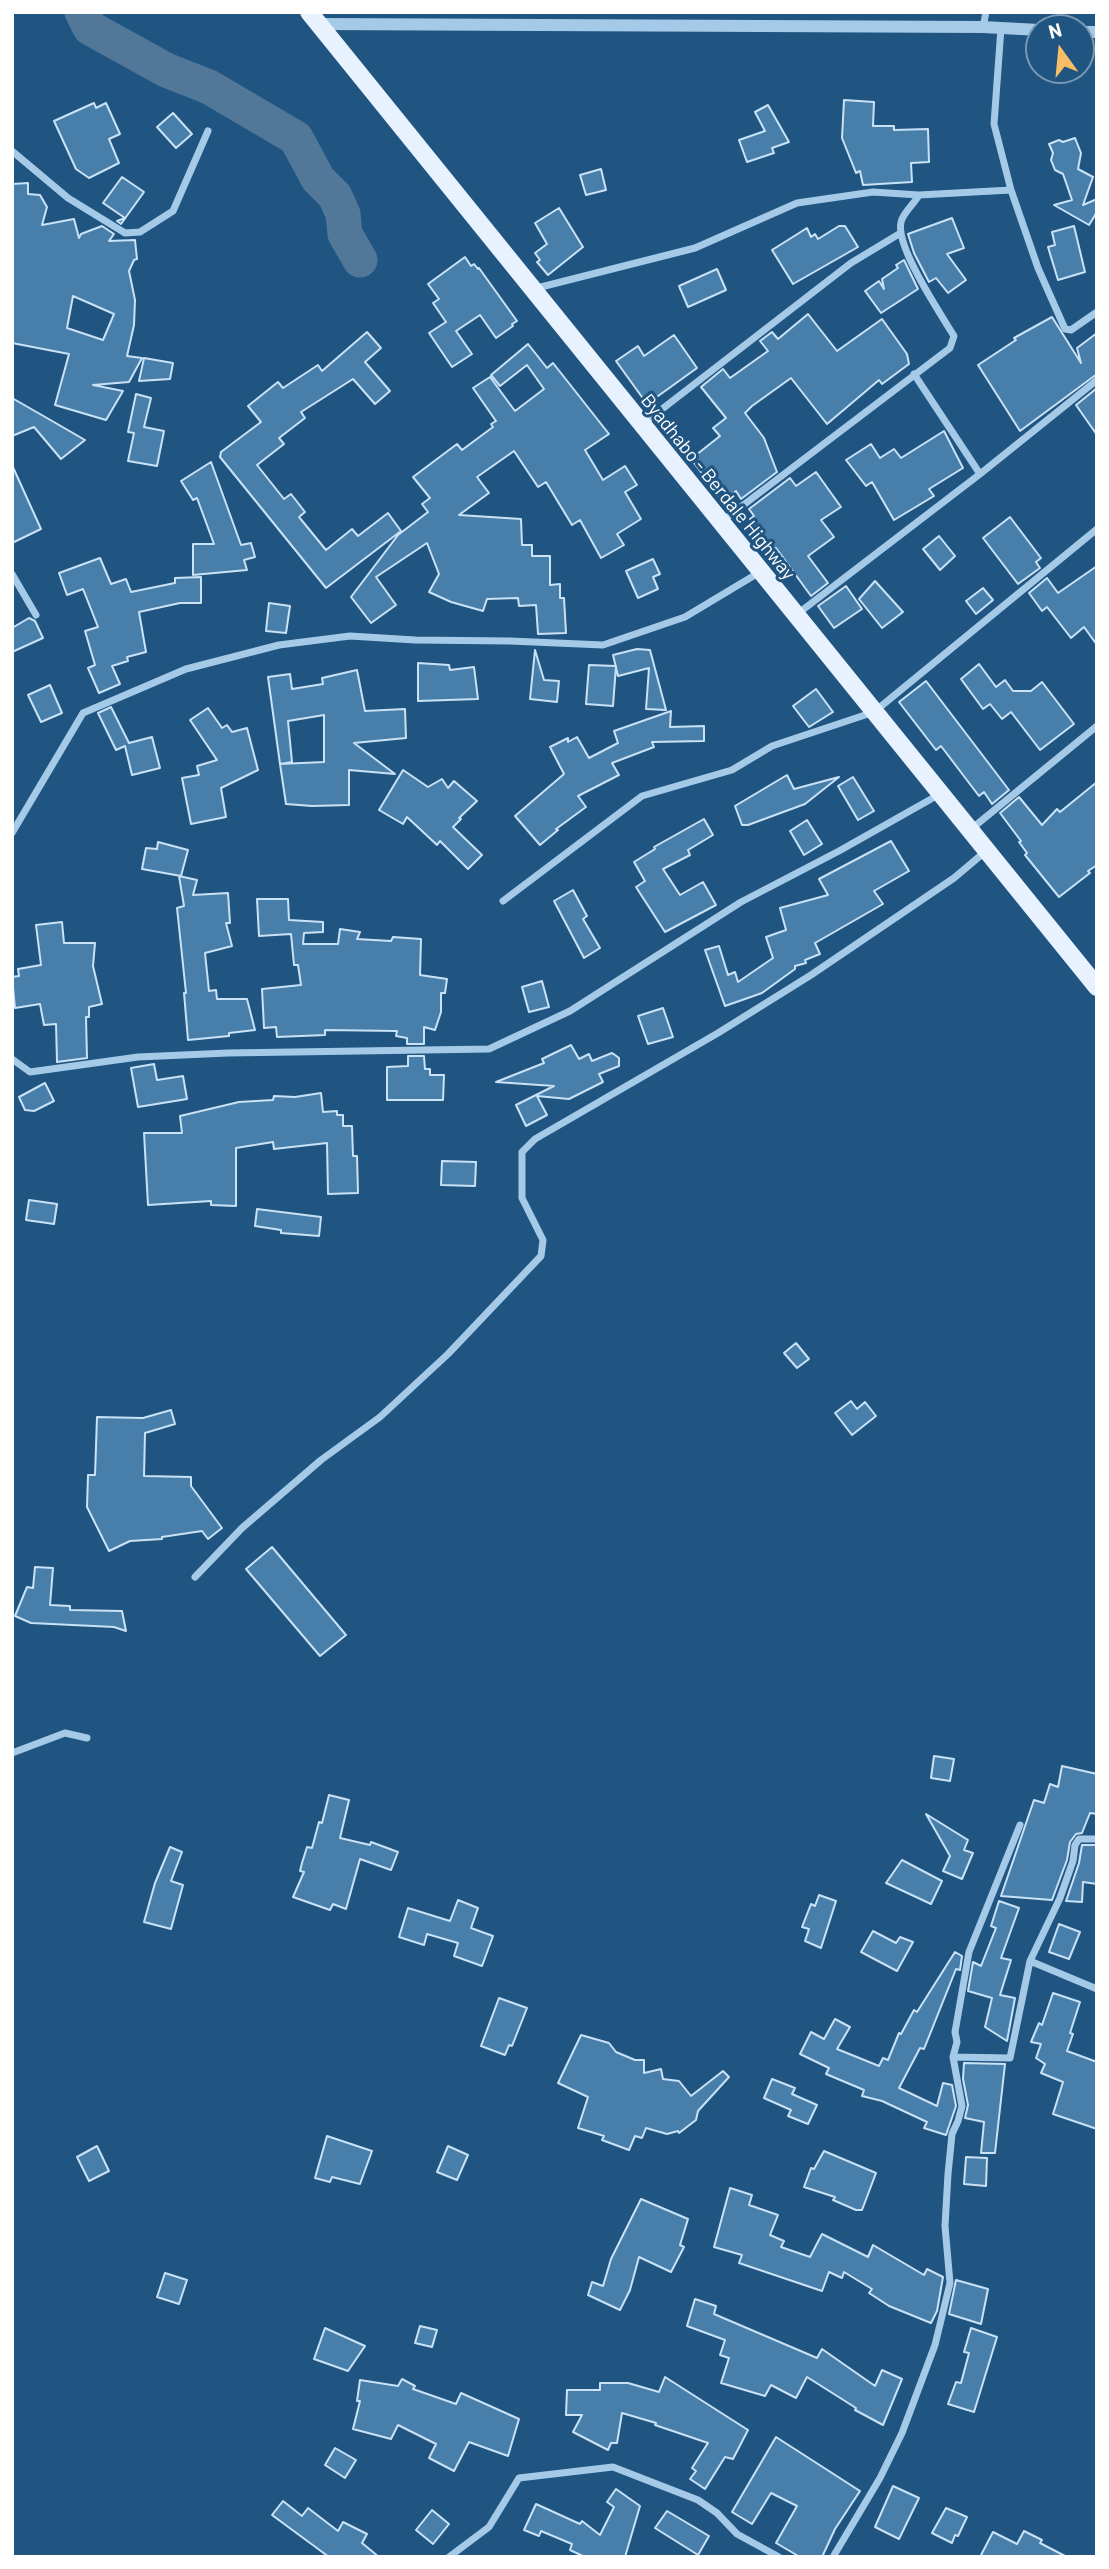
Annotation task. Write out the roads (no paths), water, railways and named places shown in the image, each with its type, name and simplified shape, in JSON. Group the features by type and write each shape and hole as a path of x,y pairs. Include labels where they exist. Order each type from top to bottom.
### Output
{"main road":[{"name":"Byadhabo - Berdale Highway","path":"313,18 1097,987"}],"street":[{"path":"983,27 986,12"},
{"path":"313,18 1025,29"},
{"path":"1001,28 994,124 1011,190 1038,268 1065,329 1071,330 1097,312"},
{"path":"12,151 68,198 125,233 140,232 173,211 208,131"},
{"path":"532,290 695,248 797,202 873,192 919,195 1011,190"},
{"path":"720,523 950,348 954,336 912,264 899,234 901,219 919,195"},
{"path":"641,425 851,263 899,234"},
{"path":"914,374 979,474"},
{"path":"795,615 1097,380"},
{"path":"503,901 642,796 732,770 772,746 874,712 1097,529"},
{"path":"12,833 83,713 186,669 279,645 350,636 603,645 685,617 760,572"},
{"path":"12,574 36,615"},
{"path":"970,831 1097,726"},
{"path":"12,1059 30,1072 138,1057 489,1049 570,1011 741,902 940,794"},
{"path":"195,1577 242,1528 321,1460 380,1416 448,1354 541,1256 543,1240 522,1198 522,1152 535,1139 707,1040 811,975 954,878 986,851"},
{"path":"12,1753 65,1733 87,1738"},
{"path":"833,2557 880,2478 902,2433 935,2345 950,2283 946,2226 952,2134 961,2106 953,2057 957,2042 955,2032 969,1952 1020,1825"},
{"path":"953,2057 1010,2058 1030,1961 1060,1898 1073,1861 1075,1845 1079,1839 1097,1839"},
{"path":"1030,1961 1097,1989"},
{"path":"449,2557 489,2527 519,2478 613,2466 698,2500 717,2512 737,2534 779,2557"}],"waterway":[{"path":"82,12 90,28 166,70 209,87 296,138 318,179 335,196 343,214 345,234 360,260"}]}
